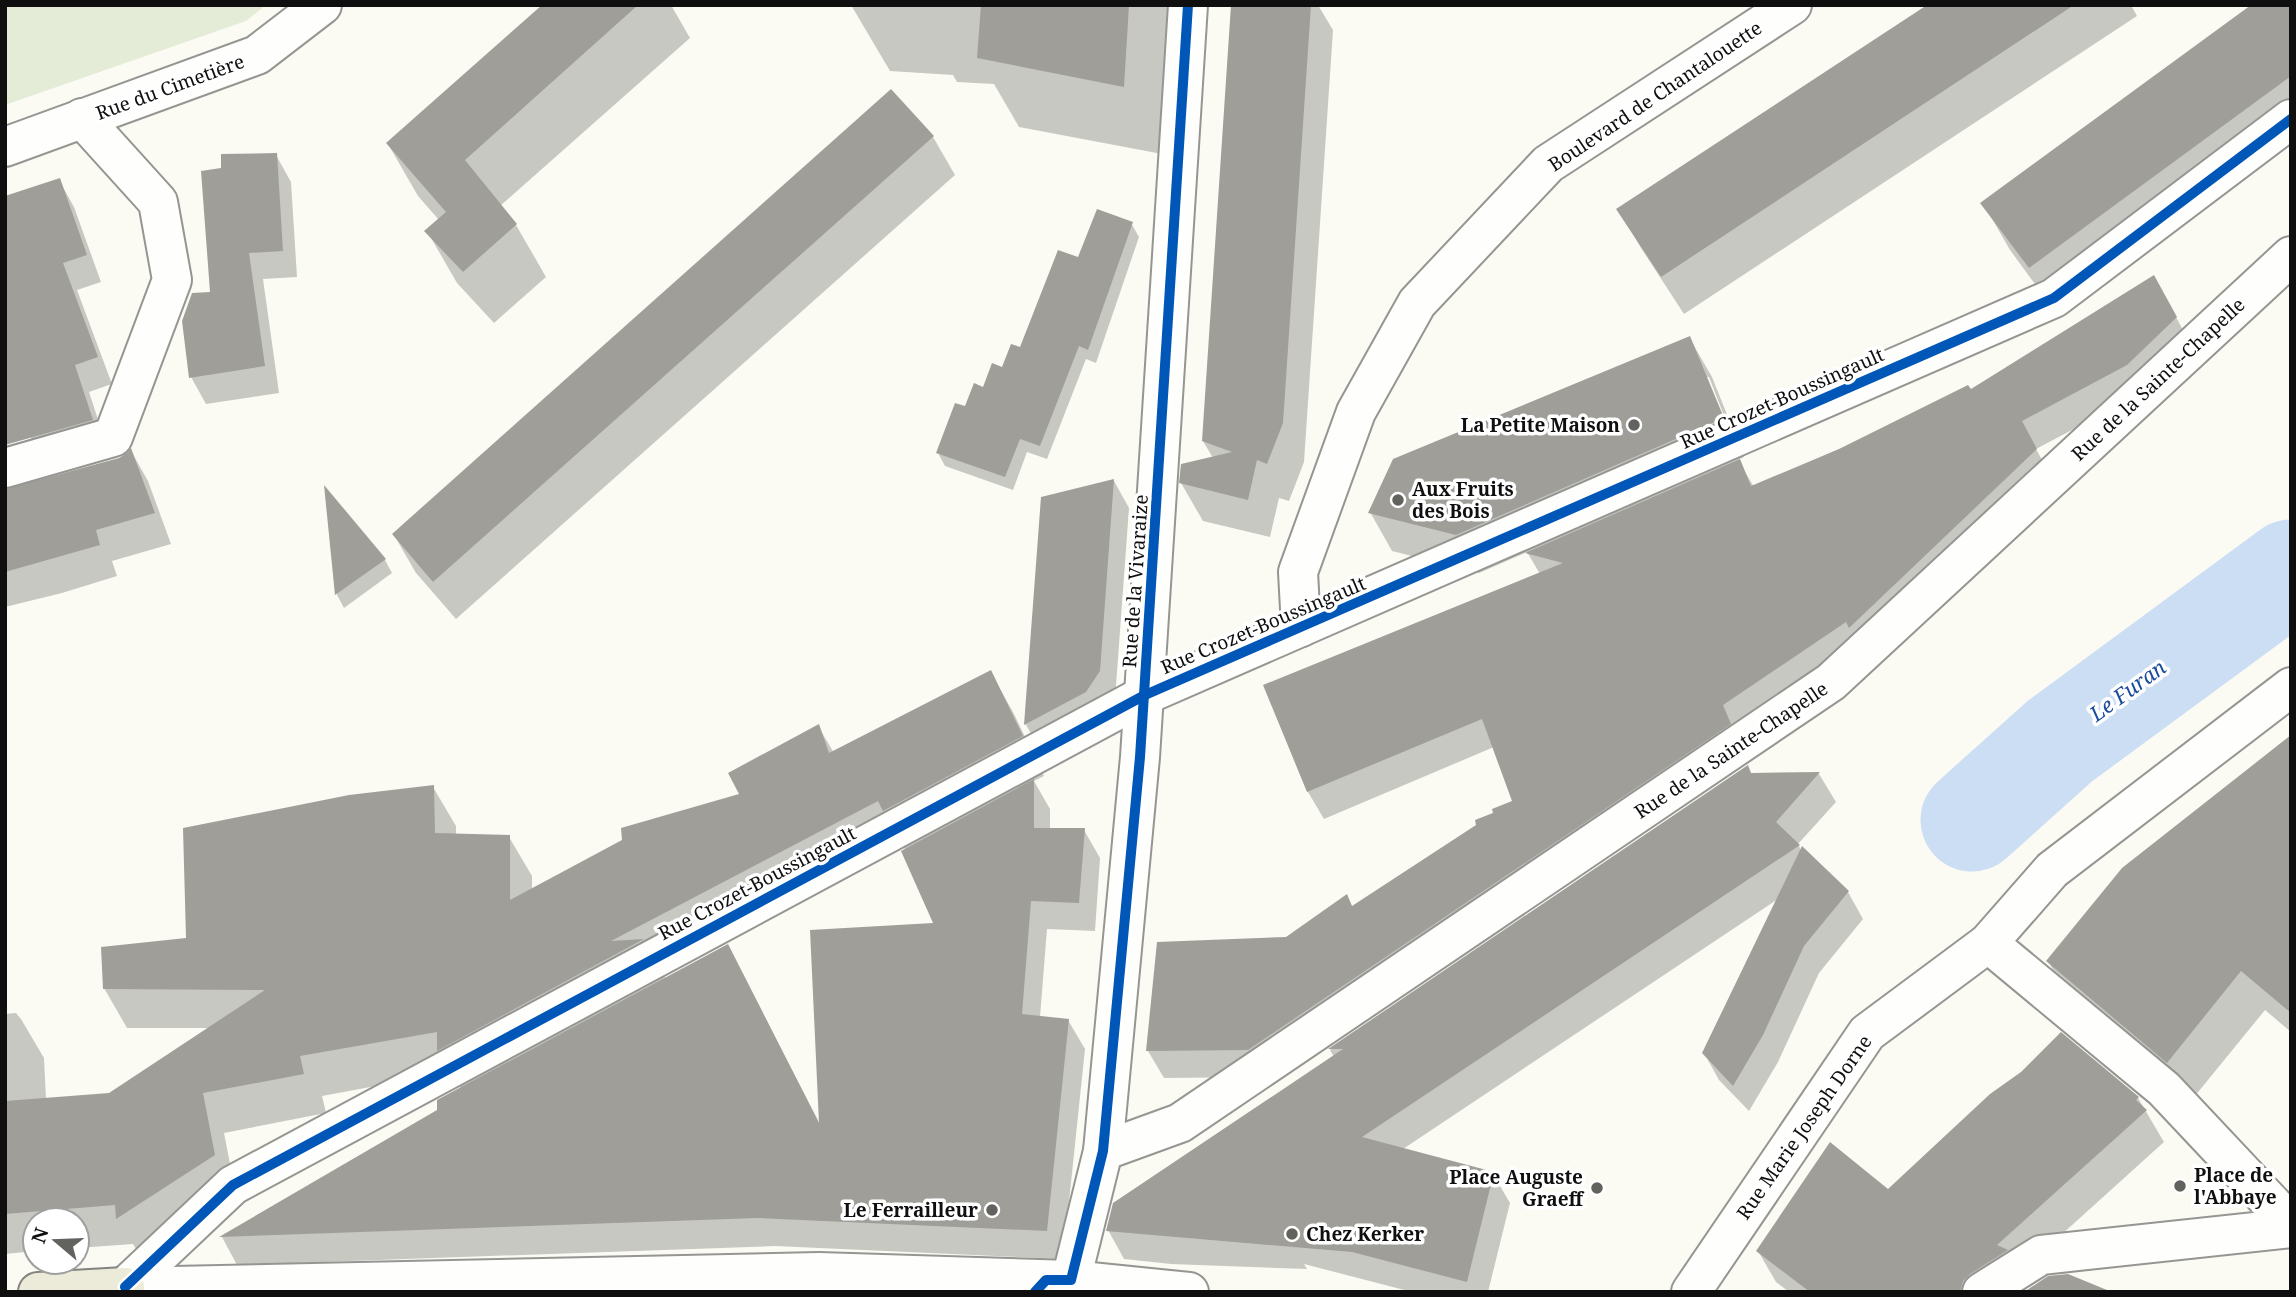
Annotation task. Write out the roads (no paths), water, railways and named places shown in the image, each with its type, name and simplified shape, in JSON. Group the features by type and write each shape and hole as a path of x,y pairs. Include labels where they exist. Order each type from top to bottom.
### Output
{"main road":[{"path":"38,1292 124,1289"}],"street":[{"name":"Rue du Cimetière","path":"5,147 257,55 323,5"},
{"name":"Rue de la Vivaraize","path":"1051,1284 1102,1151 1145,695 1188,5"},
{"name":"Boulevard de Chantalouette","path":"1301,627 1298,572 1356,412 1417,303 1548,164 1791,5"},
{"path":"5,468 113,437 172,281 158,202 82,118"},
{"name":"Rue Crozet-Boussingault","path":"124,1289 233,1185 1145,695 2054,298 2291,119"},
{"name":"Rue de la Sainte-Chapelle","path":"1102,1151 1180,1123 1831,682 2291,256"},
{"name":"Rue Marie Joseph Dorne","path":"1691,1292 1867,1033 1989,943 2052,870 2291,687"},
{"path":"1989,943 2164,1089 2291,1226"},
{"path":"1982,1292 2041,1255 2291,1226"},
{"path":"124,1289 819,1272 1189,1292"}],"waterway":[{"name":"Le Furan","path":"1972,820 2060,741 2291,571"}],"place":[{"name":"La Petite Maison","path":"1634,425"},
{"name":"Aux Fruits des Bois","path":"1398,500"},
{"name":"Place de l'Abbaye","path":"2180,1186"},
{"name":"Place Auguste Graeff","path":"1597,1188"},
{"name":"Le Ferrailleur","path":"992,1210"},
{"name":"Chez Kerker","path":"1292,1234"}]}
